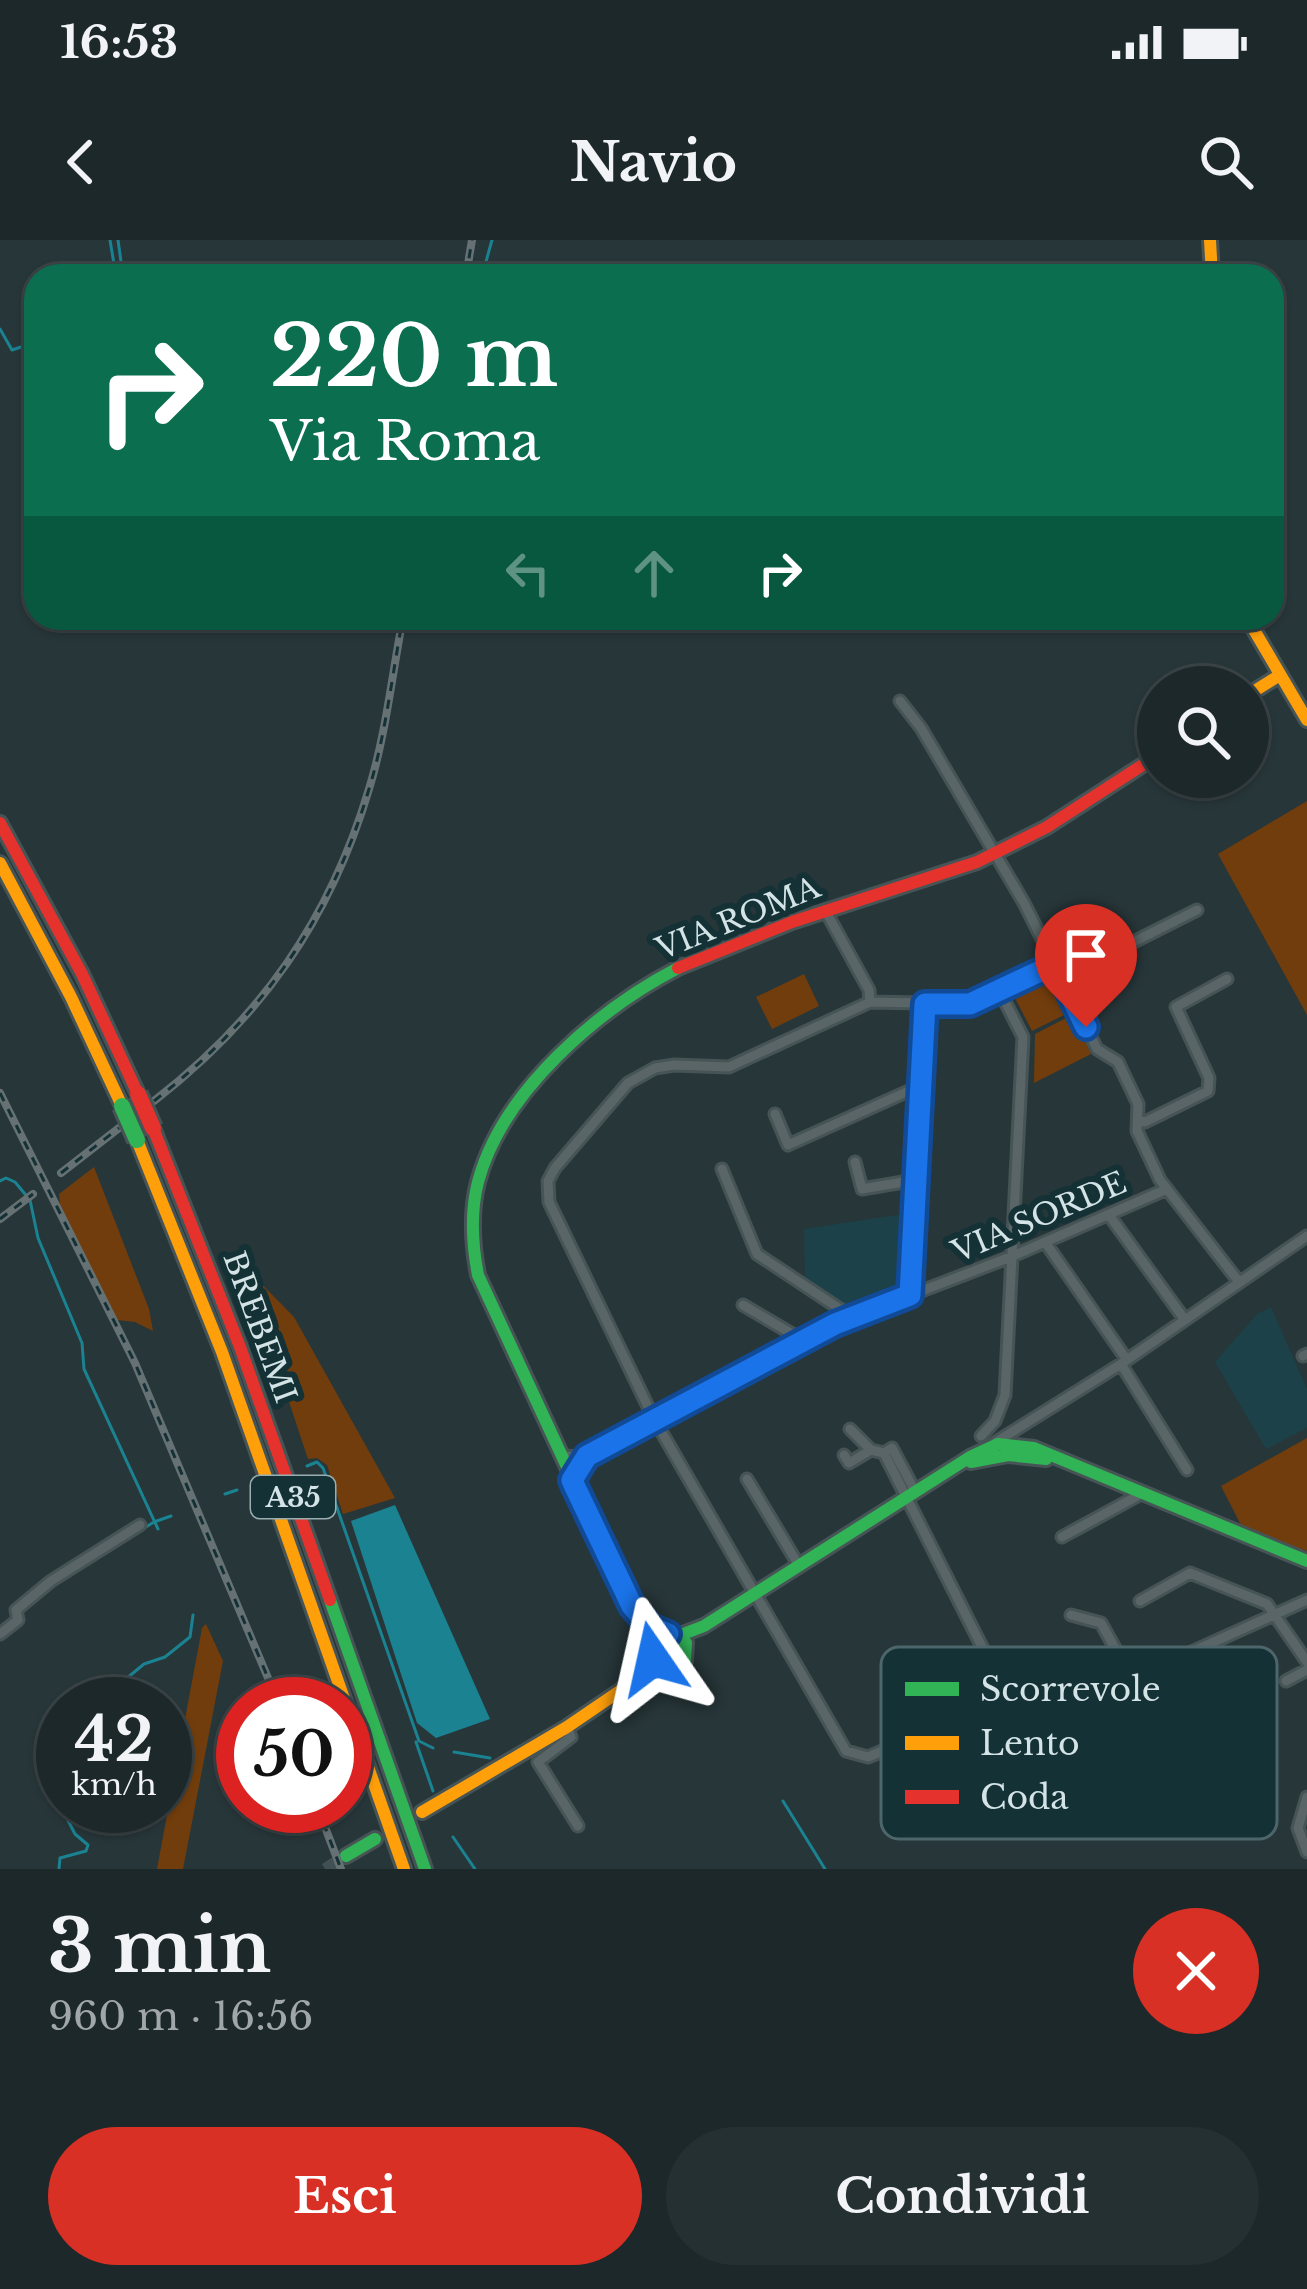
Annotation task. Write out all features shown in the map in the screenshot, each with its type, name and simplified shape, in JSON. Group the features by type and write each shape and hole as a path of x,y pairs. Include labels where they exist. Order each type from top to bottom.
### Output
{"main road":[{"path":"1254,630 1307,720"},
{"path":"1269,682 1280,675"},
{"name":"VIA ROMA","path":"664,1645 632,1606 488,1301 472,1248 473,1190 490,1143 574,1040 624,998 671,971 825,910 951,872 995,853 1075,811 1137,769"},
{"name":"BREBEMI","path":"0,824 82,974 153,1128 240,1347 425,1869"},
{"name":"BREBEMI","path":"0,863 71,997 137,1140 222,1352 404,1869"},
{"path":"998,1446 1059,1461"},
{"path":"422,1812 567,1727 635,1680 664,1645 704,1626 798,1564 998,1446 1034,1448 1307,1561"},
{"path":"346,1856 375,1839"}],"street":[{"path":"900,701 995,853 1096,1049 1118,1062 1138,1104 1137,1131 1167,1189 1239,1282"},
{"path":"825,910 869,990 870,1002"},
{"path":"1062,978 1196,910"},
{"path":"881,1751 868,1756 846,1751 654,1419 549,1202 548,1180 628,1083 642,1074 674,1065 729,1067 870,1002 970,1004 1055,964"},
{"path":"1138,1120 1145,1122 1208,1091 1208,1078 1176,1007 1227,979"},
{"path":"999,990 1023,1037 1005,1395 995,1421 998,1446 1307,1236"},
{"path":"910,1295 925,1004"},
{"path":"775,1114 788,1145 913,1089 920,1090"},
{"path":"855,1162 862,1189 914,1180"},
{"path":"722,1168 758,1254 852,1317"},
{"name":"VIA SORDE","path":"654,1419 852,1317 1012,1256 1167,1189"},
{"path":"1108,1215 1185,1320"},
{"path":"1045,1242 1124,1362 1187,1470"},
{"path":"743,1304 804,1341"},
{"path":"561,1456 587,1456 654,1419"},
{"path":"1028,1424 1034,1448"},
{"path":"850,1429 871,1450 884,1453 892,1448 984,1647"},
{"path":"844,1454 849,1462 871,1450"},
{"path":"572,1480 587,1456"},
{"path":"747,1478 798,1564"},
{"path":"1062,1537 1141,1494"},
{"path":"0,1634 50,1580 140,1525"},
{"path":"1140,1600 1190,1573 1267,1604 1307,1666 1286,1681"},
{"path":"1203,1647 1307,1600"},
{"path":"1071,1615 1101,1623 1114,1647"},
{"path":"567,1727 571,1737 564,1746 538,1762 578,1826"},
{"path":"1307,1797 1298,1828 1307,1852"}],"shaded area":[{"path":"1307,801 1307,1015 1218,854"},
{"path":"804,974 819,1006 772,1029 756,997"},
{"path":"1051,974 1070,1012 1032,1031 1013,994"},
{"path":"1072,1015 1091,1054 1034,1083 1035,1034"},
{"path":"94,1167 149,1309 153,1331 117,1320 60,1205 59,1194"},
{"path":"903,1214 900,1289 845,1307 805,1281 804,1229"},
{"path":"244,1266 294,1317 395,1498 343,1514 327,1465 317,1458 308,1459"},
{"path":"1271,1307 1307,1389 1307,1428 1266,1449 1215,1362 1257,1314"},
{"path":"1307,1438 1307,1551 1243,1529 1221,1486"},
{"path":"206,1624 223,1661 216,1677 192,1822 192,1682"},
{"path":"164,1833 190,1833 183,1869 157,1869"}],"water":[{"path":"395,1505 490,1719 436,1738 417,1723 351,1521"}],"waterway":[{"path":"110,240 114,264"},
{"path":"118,240 121,264"},
{"path":"485,264 492,240"},
{"path":"0,329 12,350 24,346"},
{"path":"0,1181 15,1182 30,1200 38,1238 82,1343 84,1369 158,1529"},
{"path":"307,1466 317,1462 323,1468 419,1741 433,1748"},
{"path":"225,1494 237,1490"},
{"path":"98,1557 171,1516"},
{"path":"20,1612 45,1592"},
{"path":"128,1677 190,1637 193,1615"},
{"path":"0,1628 13,1618"},
{"path":"416,1742 433,1791"},
{"path":"454,1752 490,1758"},
{"path":"783,1801 825,1869"},
{"path":"59,1869 60,1858 86,1851 88,1845 74,1833"},
{"path":"453,1837 475,1869"}],"tunnel":[{"path":"325,1869 346,1856"}],"railway":[{"path":"468,264 472,240"},
{"path":"154,1101 227,1036 259,1000 312,923 353,837 375,768 401,630"},
{"path":"0,1093 135,1363 268,1677"},
{"path":"61,1173 119,1128"},
{"path":"0,1219 33,1194"},
{"path":"327,1833 341,1869"}],"traffic: fast":[{"path":"668,1634 656,1640 652,1654 659,1667 670,1670 685,1661 686,1643 632,1607 478,1275 473,1217 490,1148 531,1085 586,1030 678,968"},
{"path":"122,1106 137,1140"},
{"path":"678,1636 704,1626 970,1457 998,1444 1034,1448 1307,1561"},
{"path":"971,1462 1008,1455 1046,1459"},
{"path":"330,1600 425,1869"},
{"path":"346,1856 375,1839"}],"traffic: slow":[{"path":"1210,240 1211,264"},
{"path":"1254,630 1307,720"},
{"path":"1269,682 1280,675"},
{"path":"0,863 122,1106"},
{"path":"137,1140 222,1352 404,1869"},
{"path":"422,1812 567,1727 636,1680 664,1669"}],"traffic: jam":[{"path":"678,968 792,922 977,862 1047,827 1137,769"},
{"path":"0,823 82,974 138,1094"},
{"path":"138,1094 153,1128"},
{"path":"153,1128 240,1347 330,1600"}],"route":[{"path":"653,1659 653,1644 668,1634 649,1626 632,1606 575,1487 572,1480 587,1456 835,1324 910,1295 925,1004 970,1004 1055,964 1086,1027"}]}
